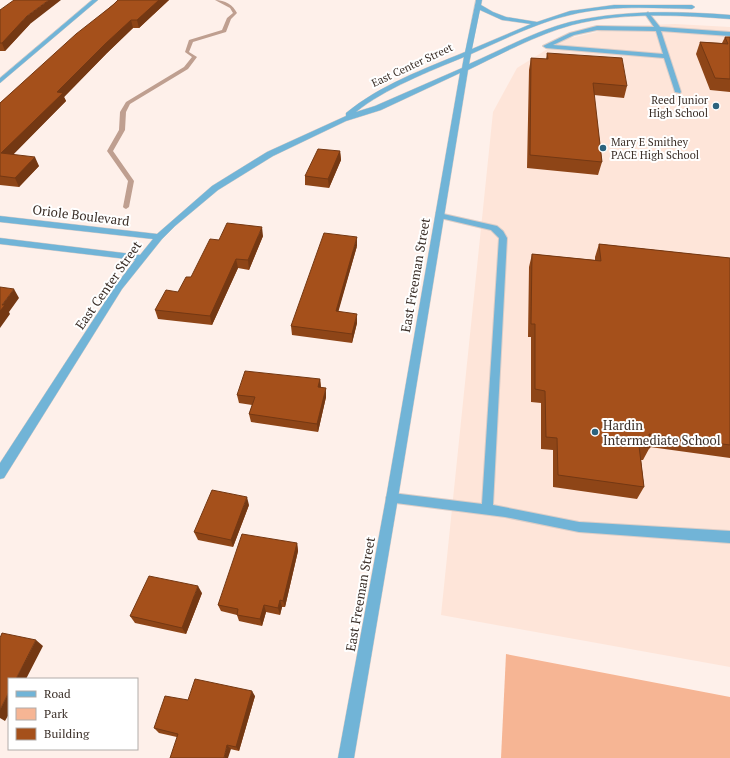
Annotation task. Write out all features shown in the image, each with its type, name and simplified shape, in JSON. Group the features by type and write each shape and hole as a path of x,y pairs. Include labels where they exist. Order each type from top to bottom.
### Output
{"street":[{"path":"0,81 95,0"},
{"path":"478,3 489,14 498,18 538,24"},
{"name":"East Center Street","path":"344,119 367,100 468,52 478,3"},
{"path":"643,6 648,14"},
{"path":"468,52 570,13 643,6 700,8"},
{"path":"465,68 541,34 570,24 606,17 648,14 688,14 730,17"},
{"name":"East Freeman Street","path":"346,758 468,52"},
{"name":"East Center Street","path":"0,474 119,287 141,258 172,224 215,188 270,154 344,119 378,108 465,68"},
{"path":"0,74 8,74"},
{"name":"Oriole Boulevard","path":"0,219 159,237"},
{"path":"0,241 141,258"}],"lane":[{"path":"648,14 658,29 678,92"},
{"path":"667,56 546,46 572,34 597,28 658,29 730,34"},
{"path":"439,215 494,228 503,238 486,510"},
{"path":"392,498 505,512 579,527 730,537"}],"shaded area":[{"name":"Hardin Intermediate School","path":"675,24 730,27 730,667 441,615 493,112 517,68 562,40 623,26"}],"green space":[{"path":"506,654 730,697 730,758 501,758"}],"building":[{"path":"14,0 49,0 27,16 2,43 0,43 0,10"},
{"path":"118,0 159,0 137,20 131,20 105,44 57,92 63,93 1,153 35,157 15,178 0,176 0,103 76,34"},
{"path":"725,37 730,37 730,79 715,78 700,42 728,44"},
{"path":"547,53 622,58 627,86 593,83 602,162 530,155 531,58 548,59"},
{"path":"318,149 340,151 328,179 305,176"},
{"path":"227,223 262,227 248,260 236,259 210,316 155,310 166,290 178,292 186,277 191,277 210,239 219,240"},
{"path":"324,233 357,237 336,311 357,314 352,334 291,326"},
{"path":"599,244 730,258 730,445 649,434 650,448 639,446 644,487 558,475 557,438 546,437 545,391 535,389 535,324 531,324 532,254 601,261"},
{"path":"0,287 14,289 2,305 5,305 0,311"},
{"path":"245,371 320,379 318,387 326,388 317,424 249,414 255,397 237,395"},
{"path":"212,490 247,497 231,540 194,532"},
{"path":"242,534 297,543 283,601 280,600 278,608 264,605 260,619 237,615 238,609 218,605"},
{"path":"149,576 198,586 182,628 130,616"},
{"path":"2,633 36,640 17,678 8,678 8,694 0,710 0,638"},
{"path":"195,679 252,691 236,747 227,745 224,758 170,758 178,734 154,728 165,696 188,700"}],"waterway":[{"path":"126,207 131,181 110,151 122,130 123,112 128,103 186,68 195,57 187,52 191,41 224,31 229,18 235,13 232,7 217,0"}],"place":[{"name":"Reed Junior High School","path":"716,106"},
{"name":"Mary E Smithey PACE High School","path":"603,148"},
{"name":"Hardin Intermediate School","path":"595,432"}]}
